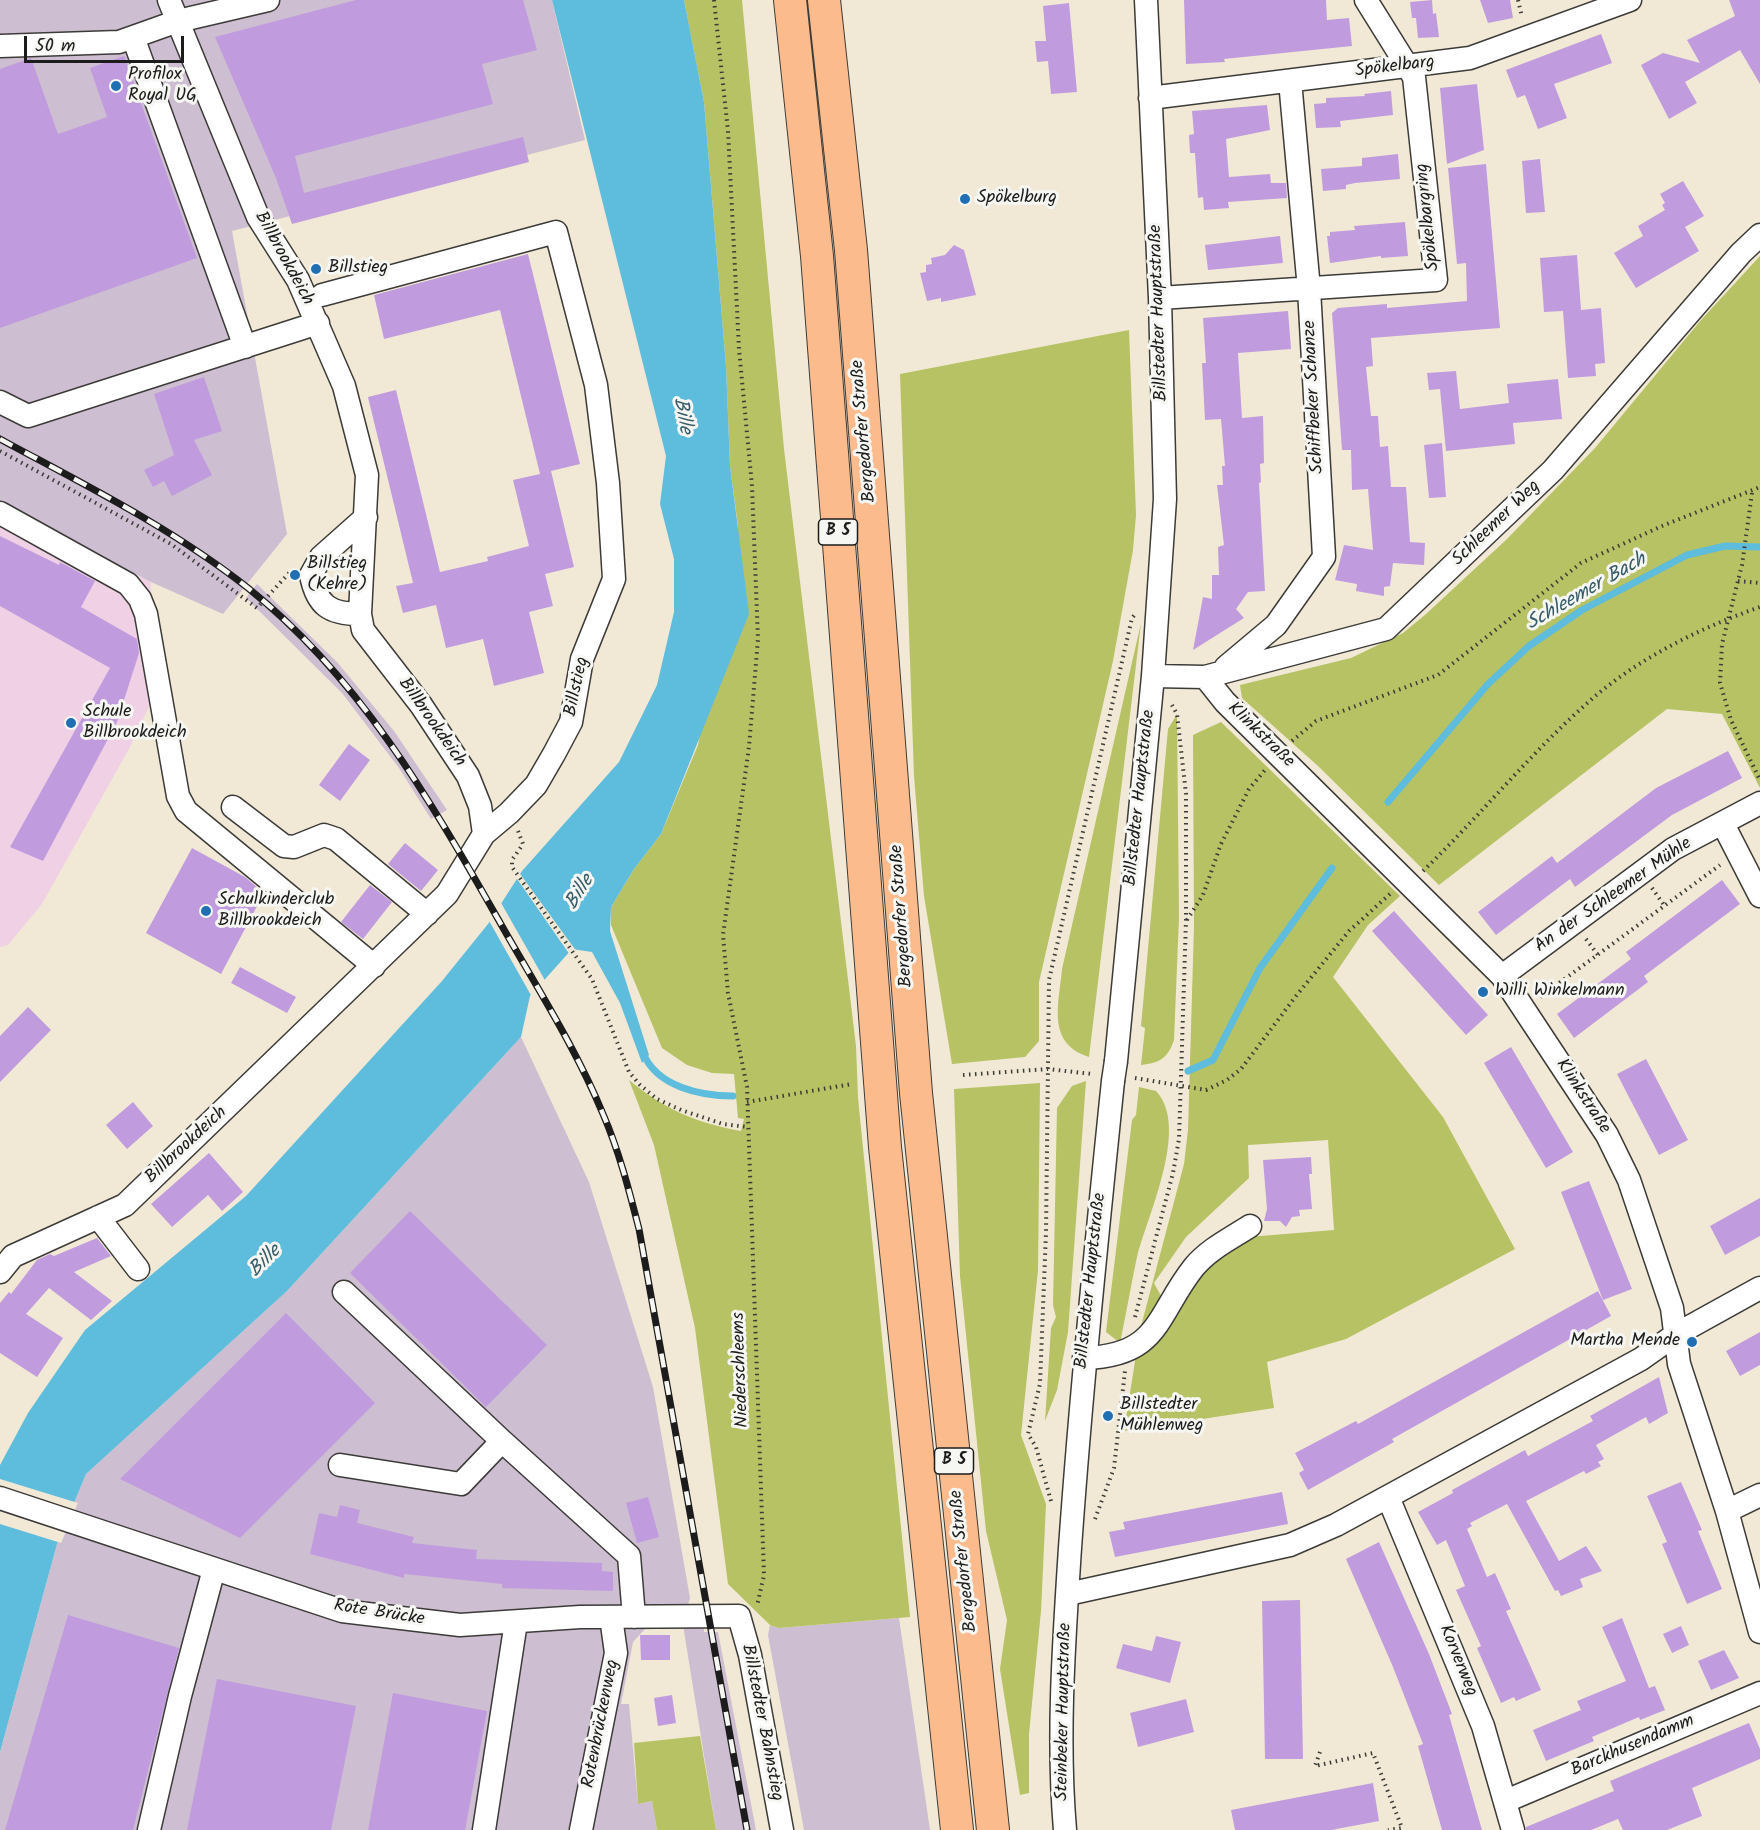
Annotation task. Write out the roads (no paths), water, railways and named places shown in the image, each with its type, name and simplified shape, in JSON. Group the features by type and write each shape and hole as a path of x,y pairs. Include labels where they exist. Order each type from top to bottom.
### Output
{"highway":[{"name":"Bergedorfer Straße","path":"790,0 817,255 885,1147 957,1830"},
{"name":"Bergedorfer Straße","path":"824,0 851,250 916,1093 993,1830"}],"street":[{"name":"Billbrookdeich","path":"0,1272 13,1256 125,1205 447,894 484,834 480,806 468,776 421,705 363,630 360,614 367,475 344,386 298,280 258,217 169,0"},
{"path":"0,46 119,42 178,21 268,0"},
{"name":"Billstedter Hauptstraße","path":"1068,1594 1084,1358 1154,676 1166,499 1160,298 1146,0"},
{"name":"Spökelbargring","path":"1160,298 1436,280 1414,77 1366,0"},
{"name":"Spökelbarg","path":"1150,98 1407,68 1470,58 1630,0"},
{"path":"133,37 245,347"},
{"name":"Schiffbeker Schanze","path":"1213,675 1276,625 1323,557 1309,289 1290,81"},
{"name":"Billstieg","path":"322,295 556,232 596,385 608,483 614,579 582,659 571,722 536,784 509,813 484,834"},
{"name":"Schleemer Weg","path":"1154,676 1213,675 1386,629 1553,470 1741,253 1760,235"},
{"path":"0,402 28,416 318,323"},
{"path":"0,513 114,574 128,584 140,599 146,614 178,796 186,811 374,966"},
{"path":"360,614 339,614 326,606 319,600 310,575 321,557 366,517"},
{"name":"Klinkstraße","path":"1213,675 1225,702 1503,976 1607,1135 1629,1180 1672,1308 1679,1364 1727,1511 1760,1632"},
{"name":"An der Schleemer Mühle","path":"1503,976 1673,849 1760,803"},
{"path":"233,807 284,846 294,847 324,835 336,839 427,914"},
{"path":"1723,824 1760,896"},
{"path":"98,1217 138,1269"},
{"path":"1084,1358 1115,1356 1127,1351 1153,1331 1188,1276 1208,1252 1250,1226"},
{"path":"1068,1594 1280,1549 1335,1525 1641,1359 1675,1335 1760,1288"},
{"path":"344,1292 502,1441 629,1556 634,1617"},
{"path":"340,1465 461,1484 502,1441"},
{"path":"1727,1511 1760,1495"},
{"name":"Korverweg","path":"1388,1497 1483,1726 1513,1830"},
{"name":"Rote Brücke","path":"0,1498 342,1611 460,1625 747,1613"},
{"path":"149,1830 180,1696 214,1569"},
{"name":"Steinbeker Hauptstraße","path":"1065,1830 1061,1757 1068,1594"},
{"name":"Billstedter Bahnstieg","path":"747,1613 750,1654 782,1830"},
{"name":"Rotenbrückenweg","path":"581,1830 616,1653 611,1617"},
{"path":"484,1830 516,1622"},
{"name":"Barckhusendamm","path":"1506,1801 1760,1694"}],"water":[{"name":"Bille","path":"552,0 684,0 704,102 726,366 730,466 749,614 661,834 634,869 611,907 610,931 649,1055 642,1063 620,1003 592,952 572,949 530,996 521,1037 287,1291 86,1474 57,1544 0,1752 0,1465 28,1413 85,1330 246,1196 442,981 488,924 522,871 619,762 657,685 674,612 674,559 660,504 666,456"}],"waterway":[{"name":"Schleemer Bach","path":"1388,802 1488,684 1529,646 1582,610 1687,555 1725,546 1760,547"},
{"name":"Schleemer Bach","path":"1188,1071 1213,1060 1260,968 1332,868"},
{"name":"Schleemer Bach","path":"643,1053 658,1074 669,1082 707,1094 733,1096"}],"railway":[{"path":"0,439 127,508 219,566 288,623 324,660 358,700 418,785 567,1039 609,1128 639,1229 747,1830"}],"place":[{"name":"Profilox Royal UG","path":"116,86"},
{"name":"Spökelburg","path":"965,199"},
{"name":"Billstieg","path":"316,269"},
{"name":"Billstieg (Kehre)","path":"295,575"},
{"name":"Schule Billbrookdeich","path":"71,723"},
{"name":"Schulkinderclub Billbrookdeich","path":"206,911"},
{"name":"Willi Winkelmann","path":"1483,992"},
{"name":"Martha Mende","path":"1692,1342"},
{"name":"Billstedter Mühlenweg","path":"1108,1416"}]}
